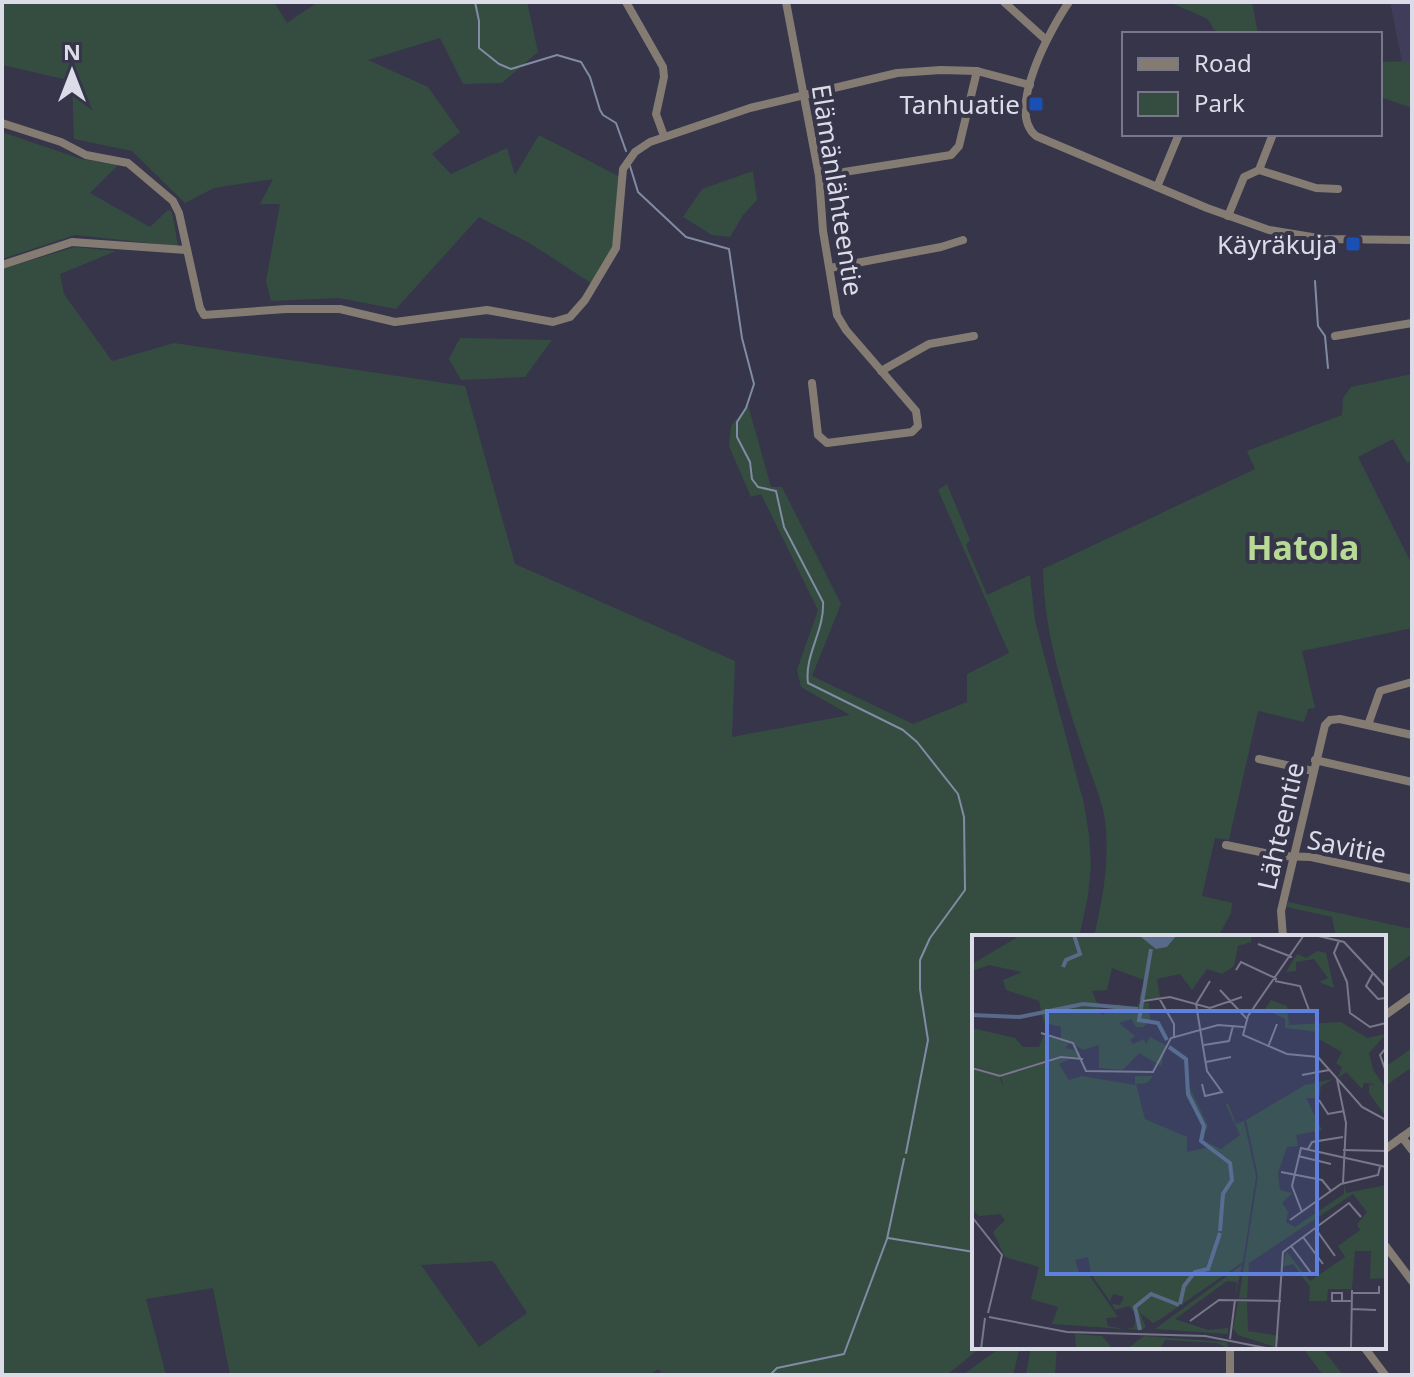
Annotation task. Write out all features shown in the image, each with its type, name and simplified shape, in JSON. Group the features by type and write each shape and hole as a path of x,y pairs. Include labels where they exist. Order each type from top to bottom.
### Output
{"street":[{"path":"626,2 663,67 664,77 656,114 664,136"},
{"name":"Elämänlähteentie","path":"786,2 819,176 823,231 837,315 842,326 918,414 918,426 914,431 825,442 818,432 812,383"},
{"path":"1004,2 1045,39"},
{"path":"1069,2 1045,39 1030,85 1026,118 1030,131 1043,140 1269,230 1312,238 1412,240"},
{"path":"819,176 951,155 959,146 977,71"},
{"path":"2,123 61,142 86,155 114,159 136,169 173,201 179,213 204,315 340,309 395,322 487,310 553,322 570,317 585,300 616,248 623,169 635,152 664,136 750,108 897,73 977,71 1030,85"},
{"path":"1157,187 1178,136"},
{"path":"1259,170 1272,136"},
{"path":"1228,216 1244,177 1259,170 1316,188 1338,189"},
{"path":"830,268 963,240"},
{"path":"2,265 72,242 186,250"},
{"path":"1335,336 1412,323"},
{"path":"881,371 929,344 974,336"},
{"path":"1412,682 1380,691 1368,725 1412,735"},
{"name":"Lähteentie","path":"1283,935 1281,911 1325,725 1336,719 1368,725"},
{"path":"1259,759 1313,771"},
{"path":"1315,760 1412,782"},
{"name":"Savitie","path":"1226,845 1412,879"},
{"path":"1386,1015 1412,996"},
{"path":"1386,1149 1412,1130"},
{"path":"1402,1137 1412,1150"},
{"path":"1386,1247 1412,1281"},
{"path":"1230,1349 1230,1375"},
{"path":"1366,1349 1385,1375"}],"shaded area":[{"path":"1390,2 1412,2 1412,61 1402,62"}],"green space":[{"path":"2,2 274,2 287,23 318,2 527,2 538,52 502,83 463,84 440,38 368,60 428,87 460,132 432,154 451,174 507,148 515,175 539,135 622,178 616,248 594,285 531,244 479,217 396,309 339,298 271,301 266,281 280,204 260,204 273,179 214,188 185,203 132,151 74,139 72,81 2,65"},
{"path":"1169,2 1252,2 1258,32 1220,32 1214,30 1208,19"},
{"path":"1412,61 1412,108 1382,98 1382,62"},
{"path":"2,132 81,159 118,165 90,193 150,227 168,210 172,212 178,246 75,235 2,259"},
{"path":"753,171 757,200 743,215 730,237 712,235 683,217 702,189"},
{"path":"75,247 116,251 60,274 64,294 112,361 174,343 465,386 515,564 735,661 732,737 850,715 801,687 797,670 818,610 761,494 751,497 729,446 731,426 748,405 771,487 782,487 841,604 812,676 913,724 967,702 967,674 1009,653 938,490 947,484 970,540 966,545 987,595 1030,575 1035,621 1084,804 1091,865 1088,896 1079,935 972,935 972,1349 979,1349 947,1375 663,1375 658,1369 649,1375 230,1375 213,1288 146,1299 166,1375 2,1375 2,269","holes":["493,1261 527,1313 479,1347 421,1265"]},
{"path":"460,338 552,340 525,377 461,380 449,359"},
{"path":"1412,374 1412,460 1407,463 1393,439 1358,457 1412,565 1412,628 1302,651 1315,708 1308,709 1304,722 1258,711 1229,840 1215,838 1202,896 1232,903 1231,913 1219,935 1094,935 1106,861 1104,814 1056,664 1047,617 1043,569 1255,469 1247,451 1342,415 1343,398 1351,387"},
{"path":"1288,902 1412,929 1412,954 1386,973 1386,935 1336,935 1332,917 1287,907"},
{"path":"1412,1048 1412,1067 1386,1086 1386,1067"},
{"path":"998,1349 1020,1349 1013,1375 963,1375"},
{"path":"1031,1349 1057,1349 1055,1375 1026,1375"},
{"path":"1304,1349 1323,1349 1343,1375 1323,1375"}],"waterway":[{"path":"475,2 479,48 499,64 511,69 557,55 581,62 590,77 600,110 616,123 626,151"},
{"path":"630,166 638,192 686,237 729,249 742,338 754,384 746,408 737,422 737,437 750,462 752,479 758,487 776,491 784,527 823,602 821,622 809,663 808,683 903,730 917,742 958,794 964,817 965,890 930,938 920,960 920,989 928,1040 906,1153"},
{"path":"1315,281 1318,326 1325,336 1328,368"},
{"path":"770,1375 777,1368 844,1354 887,1239 904,1159"},
{"path":"888,1238 972,1252"}],"place":[{"name":"Tanhuatie","path":"1036,104"},
{"name":"Käyräkuja","path":"1353,244"}],"district":[{"name":"Hatola","path":"1303,547"}]}
